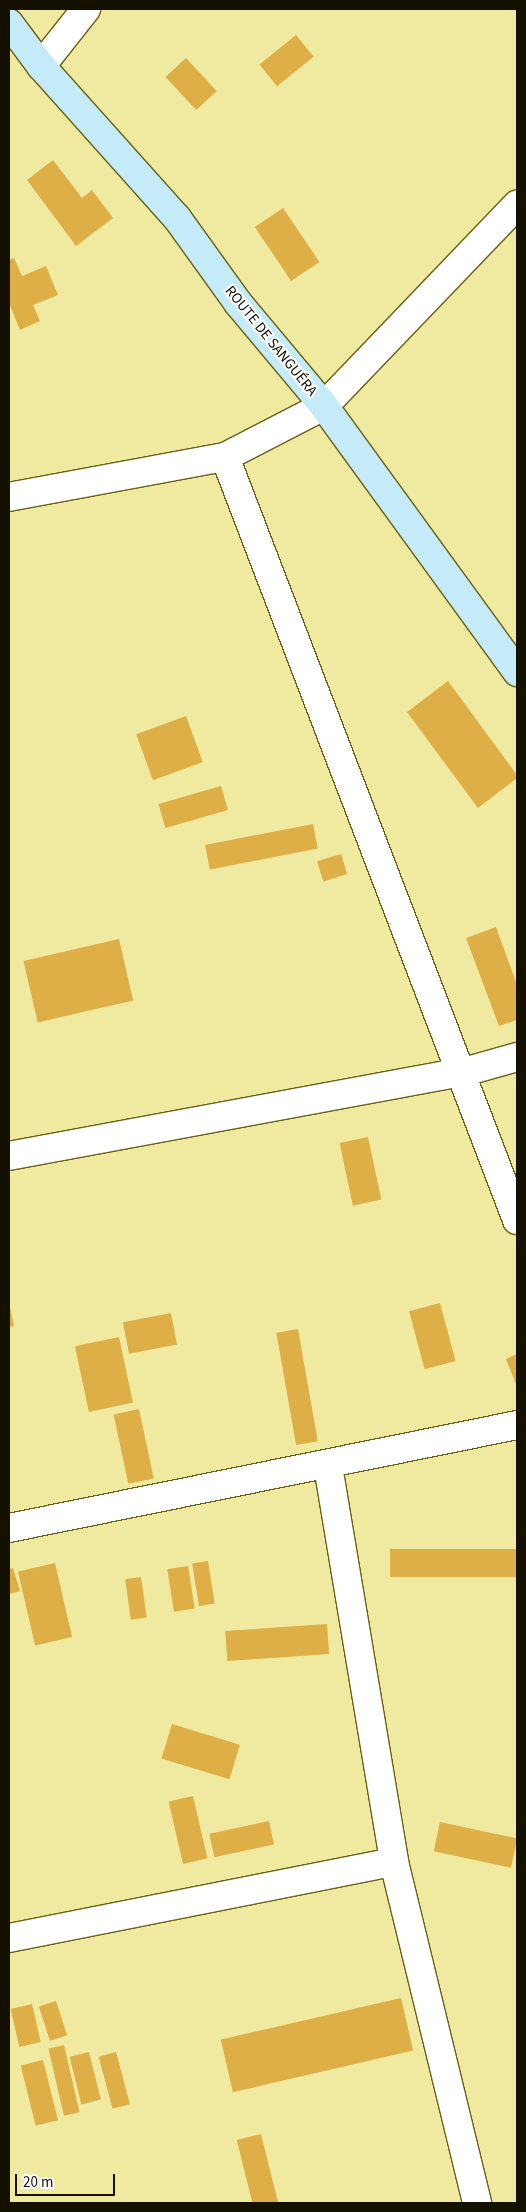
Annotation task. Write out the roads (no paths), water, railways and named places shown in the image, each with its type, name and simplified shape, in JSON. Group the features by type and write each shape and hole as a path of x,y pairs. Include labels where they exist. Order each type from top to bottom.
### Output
{"street":[{"path":"42,66 86,9"},
{"name":"ROUTE DE SANGUÉRA","path":"9,23 42,66 177,218 238,303 324,406 517,672"},
{"path":"9,497 225,456 324,406 517,205"},
{"path":"225,456 464,1072 517,1220"},
{"path":"9,1156 464,1072 517,1057"},
{"path":"9,1528 328,1466 517,1425"},
{"path":"328,1466 394,1862 477,2203"},
{"path":"9,1938 394,1862"}]}
